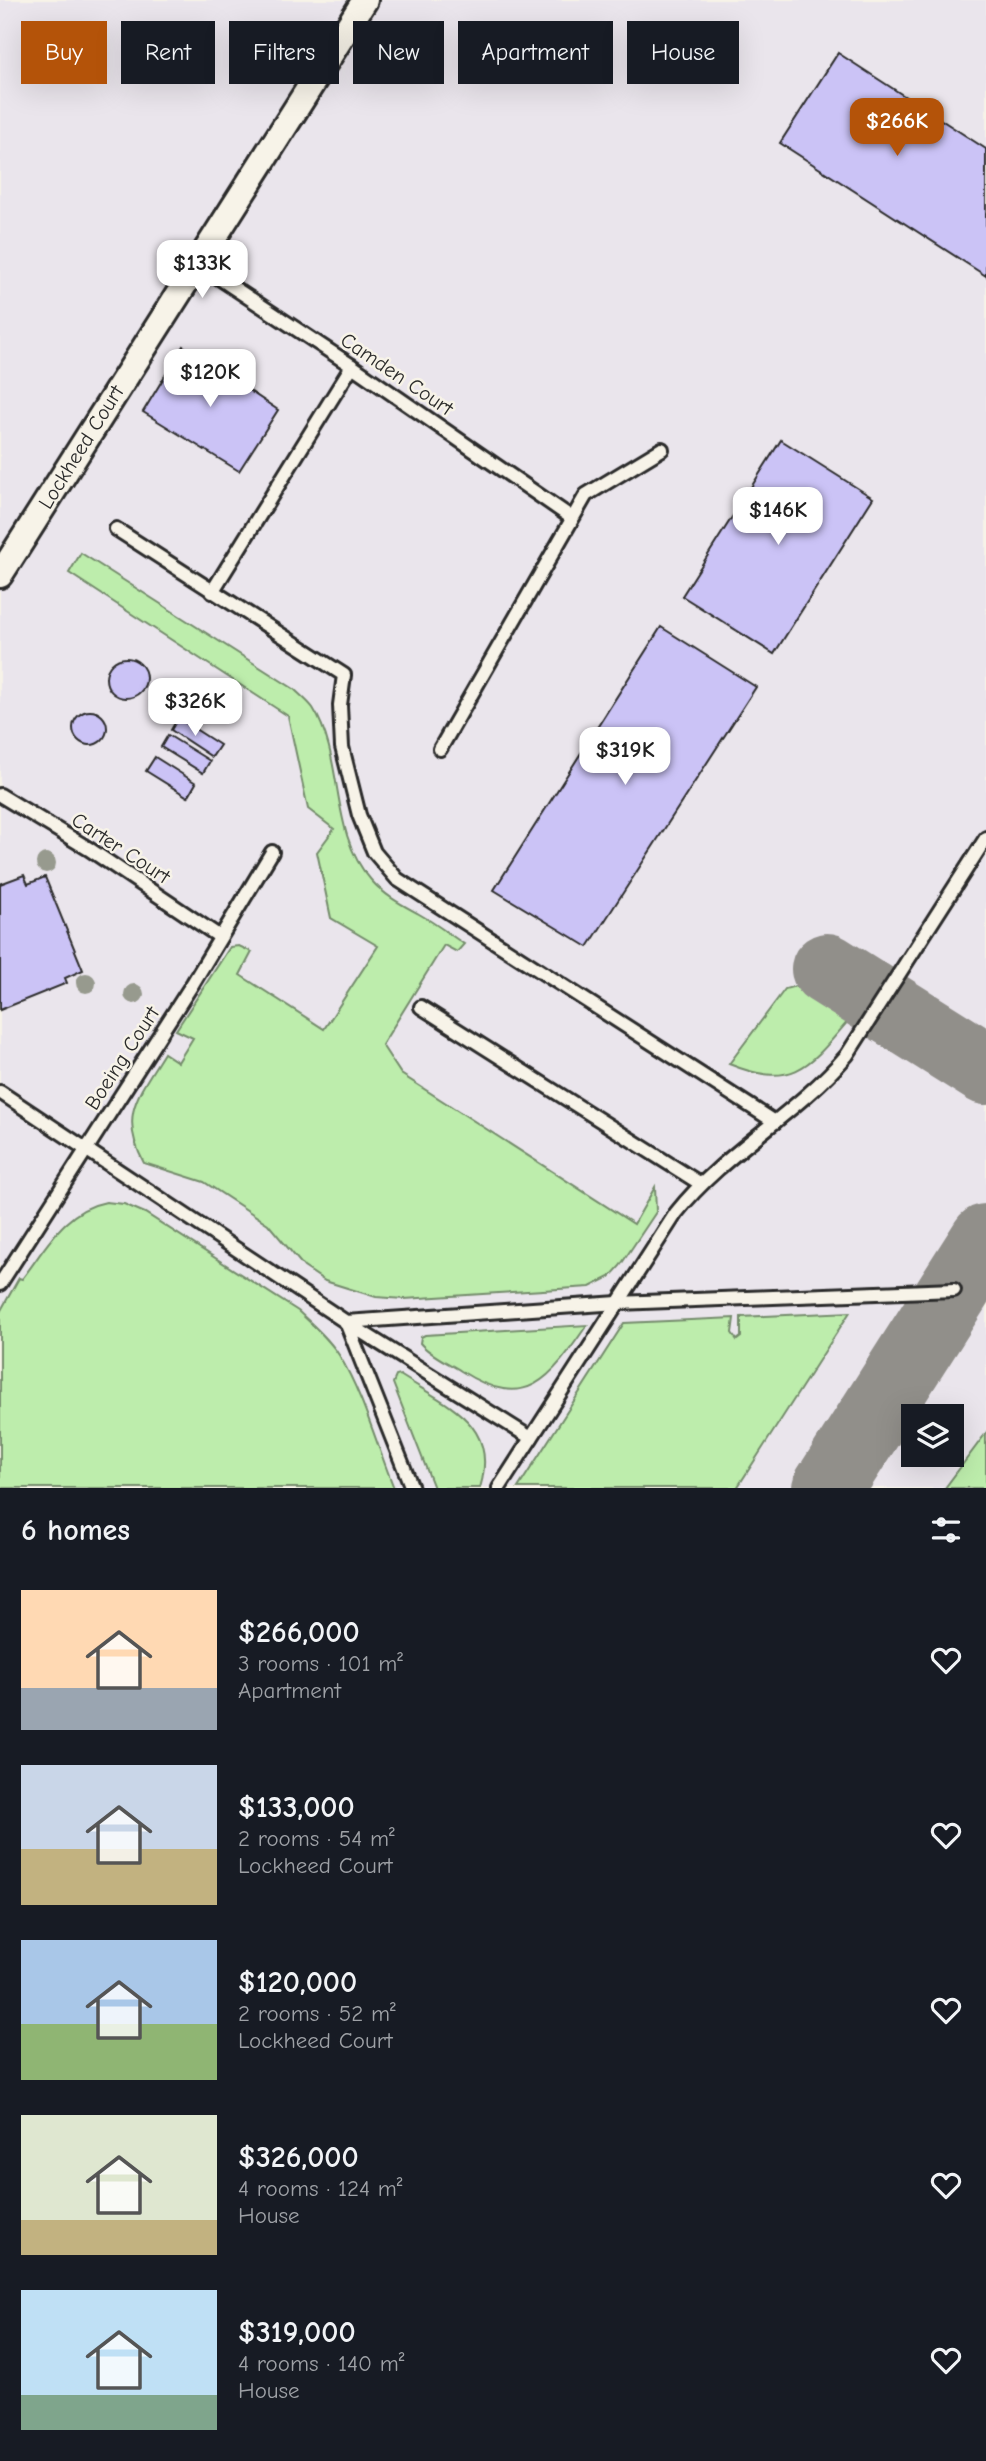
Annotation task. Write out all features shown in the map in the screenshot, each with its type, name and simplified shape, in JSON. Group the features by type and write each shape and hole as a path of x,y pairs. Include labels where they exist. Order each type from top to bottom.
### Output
{"street":[{"name":"Lockheed Court","path":"0,575 365,0"}],"lane":[{"name":"Camden Court","path":"198,264 352,366 572,518"},
{"path":"212,592 352,366"},
{"path":"440,750 586,495 662,449"},
{"path":"116,529 344,675 340,705 342,747 359,815 374,852 397,879 775,1122"},
{"name":"Carter Court","path":"0,795 89,849 220,937"},
{"path":"499,1488 676,1213 701,1184 825,1079 853,1048 986,838"},
{"name":"Boeing Court","path":"0,1284 168,1023 272,852"},
{"path":"421,1007 701,1184"},
{"path":"0,1092 346,1322 531,1438"},
{"path":"346,1322 618,1304 954,1290"},
{"path":"346,1322 412,1488"}],"shaded area":[{"path":"0,0 986,0 986,1488 0,1488"}],"green space":[{"path":"81,553 294,689 313,708 330,750 343,818 358,861 376,886 464,944 457,952 444,945 382,1045 401,1074 634,1224 655,1187 656,1212 610,1277 590,1287 404,1299 376,1297 325,1281 304,1267 268,1224 204,1182 144,1163 133,1131 135,1105 164,1053 178,1062 193,1038 176,1030 230,947 239,946 252,952 240,975 324,1029 378,946 331,918 317,852 334,829 308,809 288,716 69,573"},
{"path":"799,985 820,1003 849,1020 810,1061 785,1074 751,1072 729,1064 785,989"},
{"path":"106,1202 124,1204 145,1213 298,1311 320,1332 348,1370 394,1488 0,1488 0,1312 19,1278 22,1279 57,1232 79,1213"},
{"path":"850,1312 737,1488 518,1488 624,1323 734,1318 732,1333 737,1340 741,1337 741,1317"},
{"path":"587,1325 548,1374 535,1384 520,1389 503,1389 484,1383 439,1358 420,1343 421,1337 425,1335"},
{"path":"400,1375 451,1407 465,1418 476,1432 482,1447 484,1466 480,1488 434,1488 393,1383 396,1376"},
{"path":"986,1433 986,1488 945,1488 961,1467 964,1467 964,1463"}],"building":[{"path":"838,53 986,149 986,276 780,143"},
{"path":"183,346 278,410 239,471 143,412"},
{"path":"781,440 873,498 774,654 682,596"},
{"path":"661,627 756,687 588,947 494,890"},
{"path":"126,658 134,659 140,664 145,670 145,686 140,692 134,697 126,698 118,697 112,692 107,686 106,678 107,670 112,664 118,659"},
{"path":"90,711 102,716 107,728 102,740 90,745 78,740 73,728 78,716"},
{"path":"178,718 220,745 212,757 171,730"},
{"path":"168,735 210,761 203,773 161,747"},
{"path":"155,757 196,783 188,797 146,771"},
{"path":"24,875 28,884 45,877 83,970 65,978 67,983 0,1010 0,884"}],"taxiway":[{"path":"827,969 986,1069"},
{"path":"828,1488 986,1240"}]}
